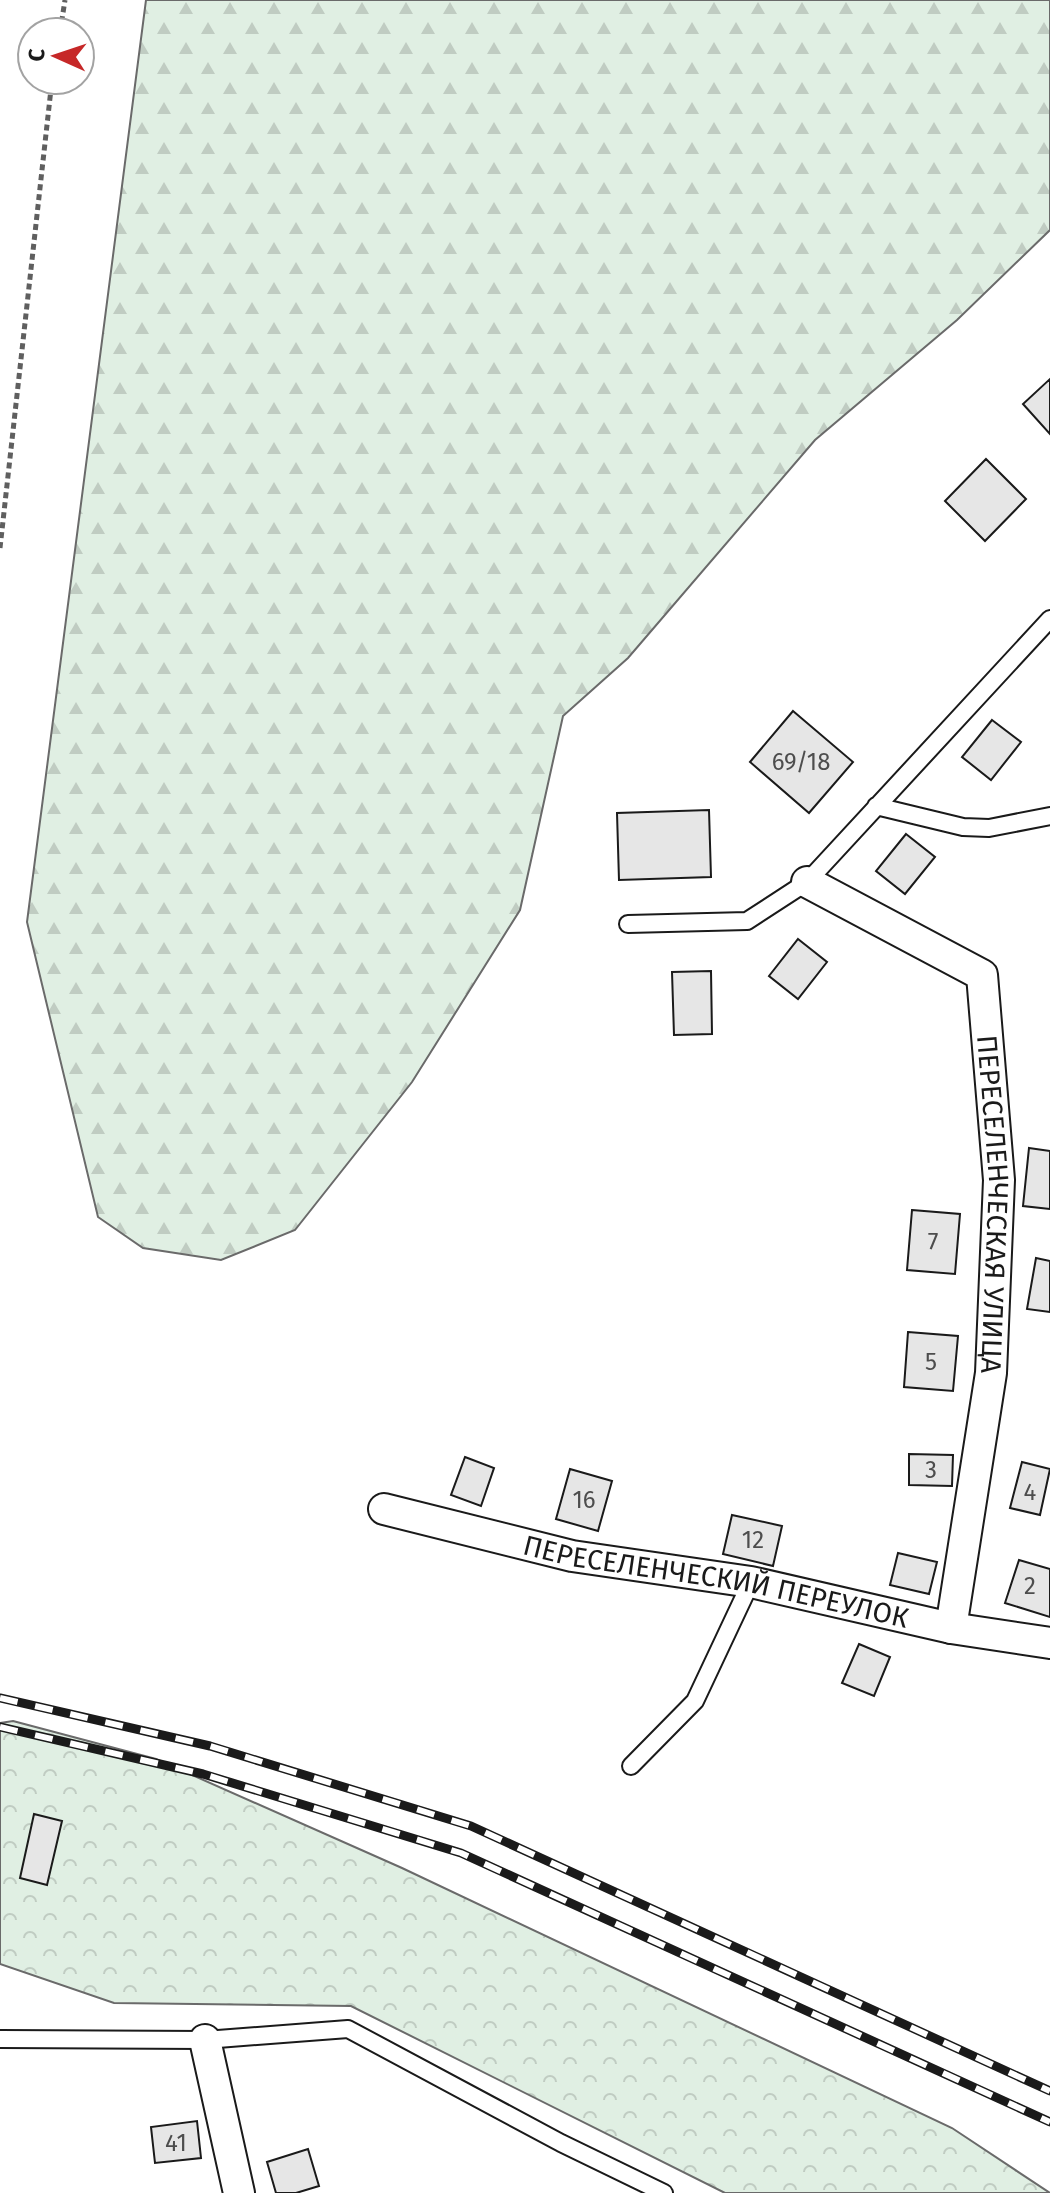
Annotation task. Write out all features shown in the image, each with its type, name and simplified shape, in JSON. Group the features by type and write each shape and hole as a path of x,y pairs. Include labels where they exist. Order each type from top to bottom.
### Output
{"street":[{"name":"ПЕРЕСЕЛЕНЧЕСКАЯ УЛИЦА","path":"807,882 982,975 999,1180 991,1373 951,1628"},
{"name":"ПЕРЕСЕЛЕНЧЕСКИЙ ПЕРЕУЛОК","path":"384,1509 572,1556 751,1582 951,1628 1050,1643"},
{"path":"205,2040 239,2193"}],"lane":[{"path":"628,924 747,921 807,882 1050,619"},
{"path":"876,806 963,827 989,828 1050,816"},
{"path":"631,1766 695,1701 751,1582"},
{"path":"0,2039 205,2040 348,2029 561,2143 664,2193"}],"path":[{"path":"0,548 50,96"}],"green space":[{"path":"146,0 1050,0 1050,230 957,320 815,440 628,658 563,716 520,910 412,1082 295,1230 221,1260 143,1248 98,1217 27,922"},
{"path":"13,1721 156,1759 402,1868 952,2128 1050,2193 725,2193 351,2006 114,2003 0,1964 0,1723"}],"building":[{"path":"1050,379 1050,434 1023,404"},
{"path":"986,459 1026,499 985,541 945,501"},
{"path":"793,711 853,762 809,813 750,762"},
{"path":"992,720 1021,742 991,780 962,757"},
{"path":"709,810 711,877 619,880 617,813"},
{"path":"906,834 935,857 905,894 876,871"},
{"path":"798,939 827,962 798,999 769,976"},
{"path":"711,971 712,1034 674,1035 672,972"},
{"path":"1029,1148 1050,1151 1050,1209 1023,1206"},
{"path":"912,1210 960,1214 955,1274 907,1270"},
{"path":"1036,1258 1050,1261 1050,1312 1027,1309"},
{"path":"908,1332 958,1336 953,1391 904,1387"},
{"path":"909,1454 953,1455 952,1486 909,1485"},
{"path":"465,1457 494,1468 481,1506 451,1495"},
{"path":"1022,1462 1050,1469 1040,1515 1010,1508"},
{"path":"570,1469 612,1481 598,1531 556,1519"},
{"path":"732,1515 782,1526 773,1566 723,1554"},
{"path":"898,1553 937,1562 929,1594 890,1585"},
{"path":"1019,1560 1050,1569 1050,1617 1005,1603"},
{"path":"859,1644 890,1657 874,1696 842,1683"},
{"path":"34,1814 62,1821 47,1885 20,1878"},
{"path":"197,2121 201,2158 155,2163 151,2127"},
{"path":"308,2149 319,2186 296,2193 276,2193 267,2162"}],"railway":[{"path":"0,1698 210,1746 471,1826 1050,2091"},
{"path":"0,1727 203,1774 461,1853 1050,2122"}]}
